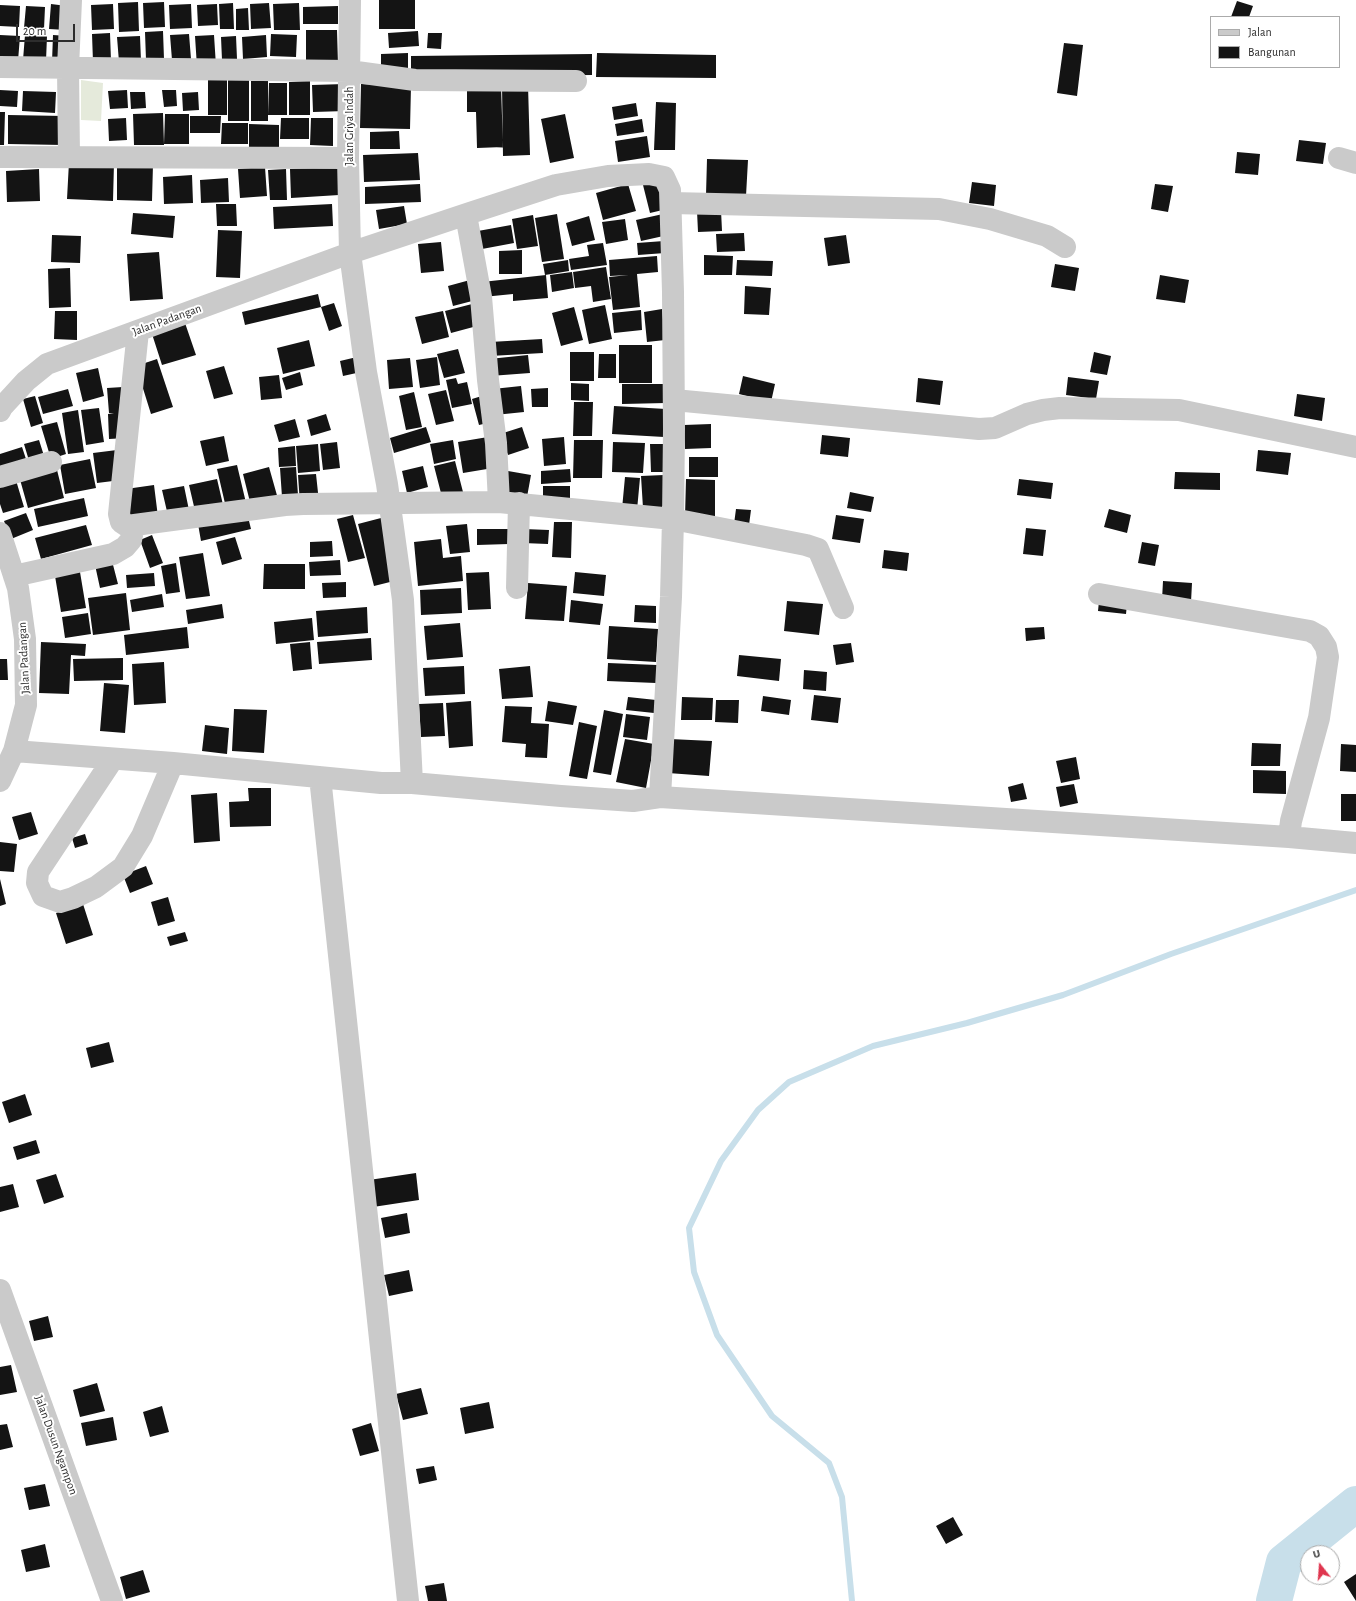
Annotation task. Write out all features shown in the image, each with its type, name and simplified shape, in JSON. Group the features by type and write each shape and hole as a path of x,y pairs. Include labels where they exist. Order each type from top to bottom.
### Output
{"street":[{"path":"69,157 68,68 71,0"},
{"name":"Jalan Griya Indah","path":"350,0 348,158 350,253 366,372 390,504 403,600 412,783"},
{"path":"0,67 350,71 415,80 576,80"},
{"path":"0,156 348,158"},
{"name":"Jalan Padangan","path":"0,411 26,381 47,364 350,253 556,185 608,176 649,174 664,177 670,190 671,203"},
{"path":"660,797 671,597 674,400 671,203 939,209 990,219 1047,236 1065,248"},
{"path":"466,215 481,297 488,380 496,443 509,503 517,588"},
{"path":"138,331 119,514 121,522 127,526 285,505 509,503 672,519 806,545 818,549 843,608"},
{"path":"674,400 979,429 994,428 1028,414 1060,408 1179,410 1356,447"},
{"path":"0,477 51,462"},
{"path":"14,576 113,554 125,547 131,540 134,525"},
{"name":"Jalan Padangan","path":"0,532 18,588 25,639 26,705 14,751 0,781"},
{"path":"1098,594 1310,631 1319,636 1326,647 1328,658 1319,718 1291,820 1289,836"},
{"path":"14,751 173,763 381,783 412,783 633,801 660,797 1289,836 1356,843"},
{"path":"113,759 38,872 37,883 43,896 60,902 73,898 96,887 123,867 142,836 173,763"},
{"path":"320,777 408,1601"},
{"name":"Jalan Dusun Ngampon","path":"0,1290 112,1601"}],"shaded area":[{"path":"81,80 103,83 101,121 81,120"}],"building":[{"path":"379,0 415,0 415,29 379,29"},
{"path":"1237,1 1253,6 1249,16 1231,16"},
{"path":"138,2 139,31 119,32 118,3"},
{"path":"164,2 165,27 144,28 143,3"},
{"path":"233,3 234,29 220,29 219,4"},
{"path":"269,3 271,28 251,29 250,4"},
{"path":"299,3 300,30 274,30 273,4"},
{"path":"51,4 67,6 66,30 49,29"},
{"path":"113,4 114,29 92,30 91,5"},
{"path":"191,4 192,28 170,29 169,5"},
{"path":"217,4 218,25 198,26 197,5"},
{"path":"0,5 20,6 19,27 0,26"},
{"path":"26,6 45,7 44,29 24,28"},
{"path":"338,6 338,24 303,24 303,7"},
{"path":"248,8 249,30 236,30 236,9"},
{"path":"306,30 337,30 338,65 306,66"},
{"path":"163,31 164,59 146,60 145,32"},
{"path":"418,31 419,46 389,48 388,33"},
{"path":"110,33 111,61 93,62 92,34"},
{"path":"428,33 442,33 441,49 427,48"},
{"path":"189,34 191,59 172,60 170,35"},
{"path":"271,34 297,35 296,57 270,56"},
{"path":"0,35 20,36 18,61 0,60"},
{"path":"25,35 47,36 46,61 23,60"},
{"path":"53,35 68,36 67,63 52,62"},
{"path":"214,35 216,66 197,67 195,36"},
{"path":"266,35 267,57 243,59 242,37"},
{"path":"140,36 141,61 119,62 117,37"},
{"path":"236,36 237,59 222,60 221,37"},
{"path":"1064,43 1083,45 1077,96 1057,93"},
{"path":"408,53 408,69 381,70 381,54"},
{"path":"597,53 716,55 716,78 596,77"},
{"path":"592,54 592,75 411,77 411,56"},
{"path":"208,79 227,79 227,115 208,115"},
{"path":"228,79 249,79 249,121 228,121"},
{"path":"251,81 268,81 268,121 251,121"},
{"path":"310,81 310,115 289,115 289,82"},
{"path":"269,83 287,83 287,115 268,115"},
{"path":"345,84 346,111 313,112 312,85"},
{"path":"361,84 411,86 410,129 360,128"},
{"path":"501,85 503,147 477,148 476,112 467,112 467,86"},
{"path":"502,85 528,85 530,155 503,156"},
{"path":"0,90 18,91 17,107 0,106"},
{"path":"127,90 128,108 110,109 108,91"},
{"path":"162,90 176,90 177,106 164,107"},
{"path":"23,91 56,92 55,113 22,111"},
{"path":"130,92 145,92 146,108 131,109"},
{"path":"198,92 199,110 183,111 182,93"},
{"path":"656,102 676,103 675,150 654,150"},
{"path":"636,103 638,116 614,120 612,107"},
{"path":"0,112 5,112 4,145 0,145"},
{"path":"163,113 164,145 134,145 133,114"},
{"path":"165,114 189,114 189,144 164,144"},
{"path":"565,114 574,158 550,163 541,119"},
{"path":"8,115 64,116 63,145 8,144"},
{"path":"190,116 221,116 220,133 190,133"},
{"path":"126,118 127,140 109,141 108,119"},
{"path":"281,118 309,118 309,139 280,139"},
{"path":"311,118 333,118 333,146 310,145"},
{"path":"642,119 644,132 617,136 615,124"},
{"path":"222,123 248,123 248,144 221,144"},
{"path":"249,124 279,125 279,148 249,148"},
{"path":"399,131 400,149 370,149 370,132"},
{"path":"647,136 650,157 618,162 615,141"},
{"path":"1299,140 1326,143 1323,164 1296,161"},
{"path":"1237,152 1260,154 1258,175 1235,173"},
{"path":"418,153 420,180 364,182 363,155"},
{"path":"707,159 748,160 746,196 706,195"},
{"path":"69,162 114,163 113,201 67,199"},
{"path":"117,163 153,164 152,201 117,200"},
{"path":"265,167 267,196 240,198 238,169"},
{"path":"338,167 339,195 291,198 290,169"},
{"path":"39,169 40,201 7,202 6,171"},
{"path":"286,169 287,200 270,200 268,170"},
{"path":"192,175 193,203 164,204 163,177"},
{"path":"659,177 667,209 650,213 642,181"},
{"path":"228,178 229,202 201,203 200,180"},
{"path":"972,182 996,185 994,206 969,203"},
{"path":"420,184 421,202 365,204 365,187"},
{"path":"628,184 636,211 603,220 596,193"},
{"path":"1155,184 1173,186 1168,212 1151,209"},
{"path":"216,204 236,204 237,226 217,226"},
{"path":"332,204 333,226 274,229 273,207"},
{"path":"404,206 407,224 379,229 376,210"},
{"path":"721,210 722,231 698,232 697,211"},
{"path":"133,213 175,216 173,238 131,234"},
{"path":"557,214 564,259 542,262 535,218"},
{"path":"663,214 668,235 641,241 636,220"},
{"path":"533,215 538,246 517,249 512,219"},
{"path":"589,216 595,240 572,246 566,223"},
{"path":"625,219 628,240 606,244 602,222"},
{"path":"511,225 514,243 482,249 478,231"},
{"path":"218,230 242,231 240,278 216,277"},
{"path":"744,233 745,251 717,252 716,234"},
{"path":"52,235 81,236 80,263 51,262"},
{"path":"846,235 850,263 828,266 824,238"},
{"path":"664,241 665,253 638,255 637,243"},
{"path":"441,242 444,271 421,273 418,244"},
{"path":"603,243 607,265 571,270 569,259 589,256 587,245"},
{"path":"522,250 522,274 499,274 499,251"},
{"path":"159,252 163,299 130,301 127,254"},
{"path":"704,255 733,256 732,275 704,275"},
{"path":"657,256 658,272 637,274 640,307 613,310 609,277 629,275 610,276 609,260"},
{"path":"568,260 569,271 545,275 543,264"},
{"path":"737,260 773,261 772,276 736,275"},
{"path":"1055,264 1079,268 1075,291 1051,287"},
{"path":"606,267 611,299 593,302 591,286 575,288 573,272"},
{"path":"70,268 71,307 49,308 48,269"},
{"path":"572,272 574,288 552,292 550,275"},
{"path":"546,275 548,298 513,301 513,294 483,297 482,282"},
{"path":"1160,275 1189,280 1185,303 1156,299"},
{"path":"470,280 476,300 453,306 448,286"},
{"path":"745,286 771,288 769,315 744,314"},
{"path":"318,294 321,307 245,325 242,312"},
{"path":"334,303 342,326 329,331 321,307"},
{"path":"472,304 477,326 451,333 445,311"},
{"path":"605,305 612,339 589,344 582,310"},
{"path":"574,307 583,340 561,346 552,313"},
{"path":"662,309 665,340 647,342 644,312"},
{"path":"641,310 642,330 614,333 612,313"},
{"path":"55,311 77,311 77,340 54,339"},
{"path":"443,311 449,337 422,344 415,317"},
{"path":"185,323 196,355 162,365 152,334"},
{"path":"542,339 543,353 490,356 490,342"},
{"path":"309,340 315,366 283,374 277,348"},
{"path":"619,345 652,345 652,383 619,383"},
{"path":"458,349 465,373 444,378 437,354"},
{"path":"570,352 594,352 594,381 570,381"},
{"path":"1094,352 1111,356 1107,375 1090,372"},
{"path":"599,354 616,354 616,378 598,378"},
{"path":"528,355 530,373 490,376 489,359"},
{"path":"357,357 361,372 343,376 340,361"},
{"path":"437,357 440,385 420,388 416,360"},
{"path":"410,358 413,387 389,389 387,360"},
{"path":"157,359 173,407 151,414 136,366"},
{"path":"224,366 233,394 214,399 206,371"},
{"path":"98,368 104,396 83,402 76,373"},
{"path":"300,372 303,385 286,390 282,378"},
{"path":"279,375 282,398 261,400 259,377"},
{"path":"743,376 775,384 771,402 739,394"},
{"path":"1068,377 1099,381 1096,399 1066,395"},
{"path":"456,378 458,384 467,382 472,404 452,408 446,380"},
{"path":"918,378 943,381 940,405 916,402"},
{"path":"571,383 589,384 589,401 571,400"},
{"path":"622,384 666,384 666,403 622,404"},
{"path":"521,386 524,412 495,415 493,389"},
{"path":"123,387 126,438 109,439 108,414 114,413 109,413 107,388"},
{"path":"548,388 548,407 532,407 531,389"},
{"path":"68,389 73,406 43,414 38,397"},
{"path":"446,390 454,421 436,425 428,394"},
{"path":"414,392 422,427 406,430 399,396"},
{"path":"1297,394 1325,398 1322,421 1294,416"},
{"path":"485,395 492,422 479,425 472,399"},
{"path":"35,396 43,423 31,427 23,399"},
{"path":"574,402 593,402 592,436 573,436"},
{"path":"614,406 666,409 664,437 612,434"},
{"path":"99,408 104,442 86,445 81,410"},
{"path":"78,410 84,452 68,454 62,413"},
{"path":"326,414 331,430 311,436 307,420"},
{"path":"295,419 300,437 279,442 274,425"},
{"path":"57,422 66,454 51,459 41,426"},
{"path":"711,424 711,448 685,449 684,425"},
{"path":"426,427 431,442 394,453 390,438"},
{"path":"522,427 529,448 508,455 500,434"},
{"path":"822,435 850,438 848,457 820,454"},
{"path":"224,436 229,461 206,466 200,441"},
{"path":"488,437 493,468 463,473 458,442"},
{"path":"564,437 566,464 544,466 542,439"},
{"path":"39,440 45,459 30,464 24,444"},
{"path":"453,440 456,459 434,464 430,444"},
{"path":"574,440 603,440 602,478 573,478"},
{"path":"337,442 340,468 323,470 320,444"},
{"path":"613,442 645,443 643,473 612,472"},
{"path":"318,444 320,471 298,473 296,446"},
{"path":"650,444 666,444 667,472 651,472"},
{"path":"295,446 296,466 279,467 278,448"},
{"path":"22,447 28,465 0,475 0,454"},
{"path":"117,450 121,480 97,483 93,453"},
{"path":"1258,450 1291,453 1288,475 1256,471"},
{"path":"689,457 718,457 718,477 689,477"},
{"path":"90,459 96,488 65,494 60,465"},
{"path":"455,461 463,492 442,497 434,466"},
{"path":"237,465 247,507 227,512 217,469"},
{"path":"56,466 64,498 28,508 19,476"},
{"path":"423,466 428,487 407,493 402,471"},
{"path":"269,467 278,499 251,506 243,474"},
{"path":"296,467 298,495 282,497 280,468"},
{"path":"570,469 571,482 541,484 541,471"},
{"path":"508,471 531,475 527,497 504,493"},
{"path":"1175,472 1220,473 1220,490 1174,489"},
{"path":"316,474 319,502 300,504 298,475"},
{"path":"664,475 666,508 643,508 641,476"},
{"path":"15,477 24,507 3,513 0,504 0,481"},
{"path":"625,477 640,478 637,510 622,509"},
{"path":"217,479 224,509 196,515 189,485"},
{"path":"686,479 715,480 715,517 685,517"},
{"path":"1019,479 1053,483 1051,499 1017,495"},
{"path":"154,485 158,517 130,521 126,489"},
{"path":"184,486 190,515 169,520 162,490"},
{"path":"543,486 570,486 570,502 543,503"},
{"path":"850,492 874,497 871,512 847,508"},
{"path":"84,498 88,516 38,527 34,509"},
{"path":"736,509 751,510 749,525 734,524"},
{"path":"1109,509 1131,515 1127,533 1104,527"},
{"path":"26,513 33,530 11,539 4,521"},
{"path":"247,513 251,529 201,541 198,524"},
{"path":"353,515 365,558 348,562 337,519"},
{"path":"836,515 864,519 860,543 832,539"},
{"path":"381,518 398,580 374,586 358,524"},
{"path":"554,522 572,522 571,558 552,557"},
{"path":"467,524 470,552 450,554 446,526"},
{"path":"86,525 92,545 41,559 35,538"},
{"path":"1026,528 1046,530 1043,556 1023,554"},
{"path":"477,529 509,529 509,544 477,545"},
{"path":"524,529 549,530 548,544 523,543"},
{"path":"152,535 163,563 150,568 140,540"},
{"path":"235,537 242,559 222,565 216,542"},
{"path":"441,539 443,558 461,556 463,581 418,586 414,542"},
{"path":"332,541 333,556 310,557 310,542"},
{"path":"1142,542 1159,545 1155,566 1138,563"},
{"path":"884,550 909,553 907,571 882,568"},
{"path":"203,553 210,596 186,599 179,557"},
{"path":"340,560 341,575 310,576 309,562"},
{"path":"112,561 118,584 100,588 95,565"},
{"path":"176,563 180,592 166,594 161,566"},
{"path":"264,564 305,564 305,589 263,589"},
{"path":"80,572 86,608 61,612 55,576"},
{"path":"489,572 491,609 468,610 466,573"},
{"path":"575,572 606,575 604,596 573,593"},
{"path":"154,573 155,586 127,588 126,575"},
{"path":"1163,581 1192,583 1191,602 1162,600"},
{"path":"346,582 346,597 323,598 322,583"},
{"path":"528,583 567,586 564,621 525,619"},
{"path":"461,588 462,613 421,615 420,590"},
{"path":"126,593 130,630 93,635 88,598"},
{"path":"162,594 164,607 132,612 130,600"},
{"path":"571,600 603,604 600,625 569,622"},
{"path":"787,601 823,604 819,635 784,631"},
{"path":"1099,601 1127,604 1126,614 1098,611"},
{"path":"222,604 224,618 188,624 186,610"},
{"path":"635,605 656,606 656,623 634,622"},
{"path":"367,607 368,633 318,637 316,611"},
{"path":"88,613 91,634 65,638 62,617"},
{"path":"312,618 314,640 276,644 274,622"},
{"path":"460,623 463,657 427,660 424,626"},
{"path":"609,626 658,629 656,662 607,659"},
{"path":"187,627 189,648 126,655 124,635"},
{"path":"1044,627 1045,639 1026,641 1025,628"},
{"path":"371,638 372,660 319,664 317,642"},
{"path":"41,642 86,644 85,656 71,655 69,694 39,693"},
{"path":"310,642 312,669 293,671 290,644"},
{"path":"851,643 854,662 836,665 833,645"},
{"path":"739,655 781,659 779,681 737,676"},
{"path":"123,658 123,680 74,681 73,659"},
{"path":"0,659 7,659 8,680 0,680"},
{"path":"164,662 166,703 134,705 132,664"},
{"path":"608,663 657,665 656,683 607,681"},
{"path":"464,666 465,694 425,696 423,668"},
{"path":"530,666 533,697 502,699 499,669"},
{"path":"804,670 827,672 826,691 803,689"},
{"path":"104,683 129,685 125,733 100,731"},
{"path":"814,695 841,698 838,723 811,720"},
{"path":"763,696 791,700 789,715 761,711"},
{"path":"628,697 656,700 654,713 626,710"},
{"path":"682,697 713,698 712,720 681,720"},
{"path":"716,700 739,700 738,723 715,722"},
{"path":"471,701 473,746 449,748 446,703"},
{"path":"548,701 577,706 573,725 545,721"},
{"path":"443,703 445,736 421,737 419,704"},
{"path":"505,706 532,707 531,723 549,724 547,758 525,757 526,744 502,742"},
{"path":"234,709 267,710 264,753 232,751"},
{"path":"604,710 623,714 611,775 593,772"},
{"path":"626,714 650,717 647,740 623,737"},
{"path":"579,722 597,726 587,779 569,776"},
{"path":"205,725 229,728 227,754 202,751"},
{"path":"625,739 654,744 646,788 616,782"},
{"path":"670,739 712,741 709,776 668,773"},
{"path":"1252,743 1281,744 1280,766 1251,766"},
{"path":"1341,744 1356,745 1356,772 1340,771"},
{"path":"1076,757 1080,779 1061,783 1056,761"},
{"path":"1253,770 1286,771 1286,794 1253,793"},
{"path":"1023,783 1027,799 1011,802 1008,787"},
{"path":"1074,784 1078,803 1060,807 1056,787"},
{"path":"248,788 271,788 271,826 230,827 229,802 249,801"},
{"path":"217,793 220,841 194,843 191,795"},
{"path":"1341,794 1356,794 1356,821 1341,821"},
{"path":"31,812 38,834 19,840 12,817"},
{"path":"85,834 88,844 75,848 72,838"},
{"path":"0,842 17,844 14,872 0,871"},
{"path":"146,866 153,884 130,893 123,875"},
{"path":"0,879 6,904 0,906"},
{"path":"168,897 175,921 158,926 151,902"},
{"path":"83,904 93,935 66,944 56,913"},
{"path":"185,932 188,941 170,946 167,937"},
{"path":"109,1042 114,1062 91,1068 86,1048"},
{"path":"25,1094 32,1115 9,1123 2,1102"},
{"path":"36,1140 40,1153 17,1160 13,1147"},
{"path":"416,1173 419,1200 373,1207 369,1180"},
{"path":"56,1174 64,1197 44,1204 36,1180"},
{"path":"13,1184 19,1207 0,1212 0,1187"},
{"path":"407,1213 410,1233 385,1238 381,1218"},
{"path":"409,1270 413,1291 389,1296 384,1275"},
{"path":"48,1316 53,1337 34,1341 29,1321"},
{"path":"11,1365 17,1392 0,1395 0,1367"},
{"path":"97,1383 105,1411 80,1417 73,1390"},
{"path":"421,1388 428,1414 403,1420 396,1394"},
{"path":"489,1402 494,1428 465,1434 460,1408"},
{"path":"162,1406 169,1432 150,1437 143,1412"},
{"path":"113,1417 117,1440 86,1446 81,1423"},
{"path":"371,1423 379,1451 360,1456 352,1429"},
{"path":"7,1424 13,1447 0,1450 0,1425"},
{"path":"434,1466 437,1480 419,1484 416,1469"},
{"path":"45,1484 50,1506 29,1510 24,1488"},
{"path":"953,1517 963,1535 946,1544 936,1526"},
{"path":"45,1544 50,1567 26,1572 21,1550"},
{"path":"143,1570 150,1592 126,1599 120,1577"},
{"path":"1356,1574 1356,1601 1344,1582"},
{"path":"444,1583 447,1601 428,1601 425,1586"}],"waterway":[{"path":"852,1601 842,1497 829,1463 772,1416 717,1335 694,1272 689,1228 721,1161 758,1110 789,1082 873,1046 967,1023 1063,995 1171,954 1356,890"},
{"path":"1274,1601 1284,1562 1356,1504"}]}
